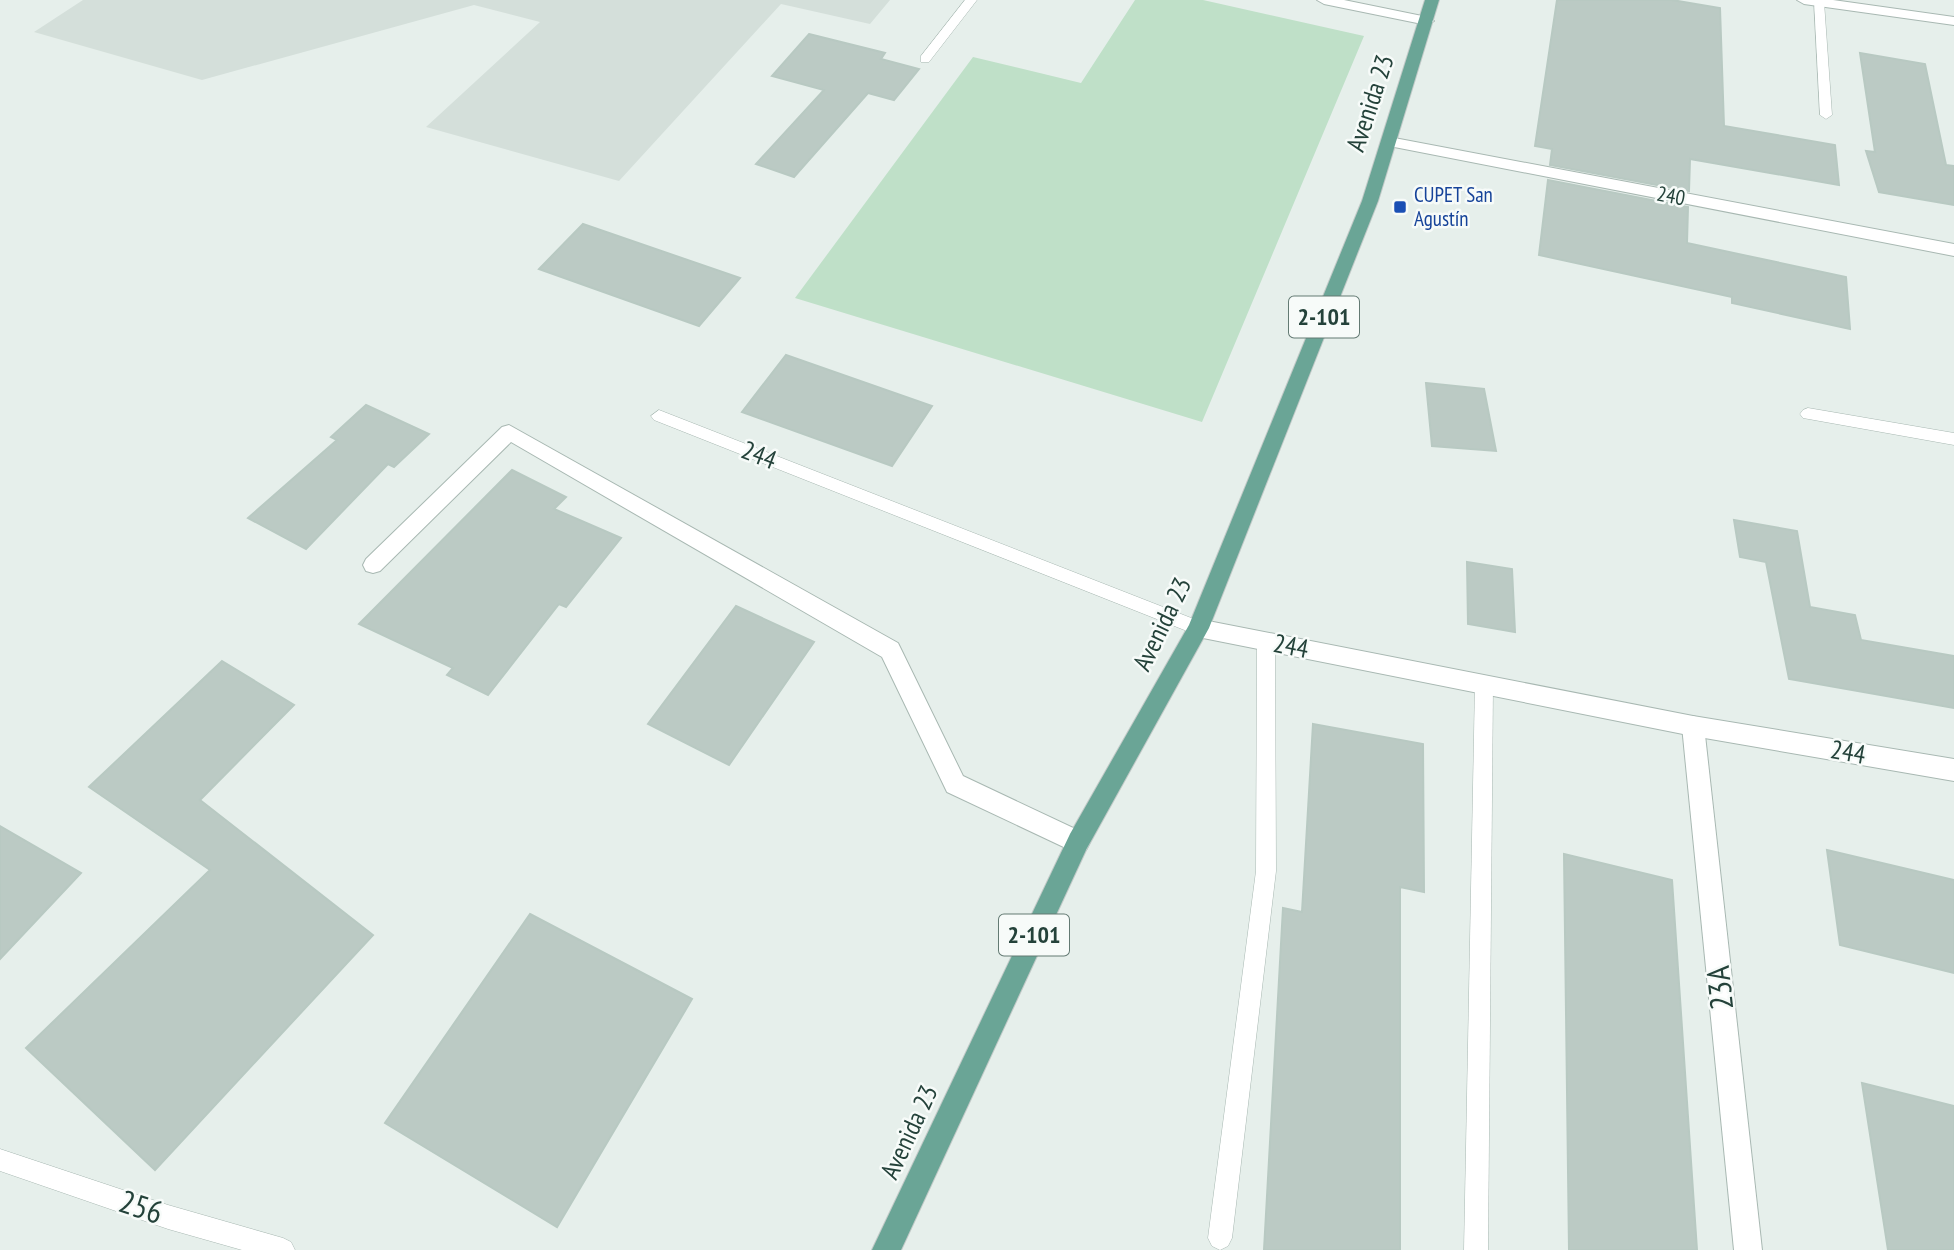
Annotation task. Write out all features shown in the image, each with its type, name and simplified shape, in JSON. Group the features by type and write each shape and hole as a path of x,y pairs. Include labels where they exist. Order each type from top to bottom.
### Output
{"main road":[{"name":"Avenida 23","path":"886,1250 1078,842 1198,628 1370,201 1432,0"}],"street":[{"path":"1333,1 1427,21"},
{"path":"1811,1 1954,21"},
{"name":"240","path":"1389,142 1954,250"},
{"path":"373,565 509,432 890,650 955,784 1078,842"},
{"name":"244","path":"1198,628 1693,726 1954,770"},
{"name":"23A","path":"1693,726 1748,1250"}],"lane":[{"path":"925,59 971,0"},
{"path":"1811,1 1826,115"},
{"path":"1808,414 1954,439"},
{"name":"244","path":"659,416 1198,628"},
{"path":"1220,1238 1266,871 1266,641"},
{"path":"1476,1250 1484,684"},
{"name":"256","path":"0,1160 168,1217 283,1250"}],"shaded area":[{"path":"83,0 890,0 870,24 781,4 619,181 426,127 540,22 474,5 202,80 34,32"}],"green space":[{"path":"1135,0 1203,0 1364,36 1202,422 795,298 973,57 1081,83"}],"building":[{"path":"1557,0 1672,0 1720,8 1724,126 1835,145 1839,185 1690,159 1689,191 1550,165 1552,149 1535,146"},
{"path":"809,34 885,53 881,59 919,69 894,100 868,93 794,177 756,164 824,90 772,76"},
{"path":"1860,53 1925,64 1946,165 1954,166 1954,205 1879,192 1866,151 1875,152"},
{"path":"1548,180 1688,207 1687,243 1846,277 1850,329 1732,303 1732,297 1539,255"},
{"path":"583,224 740,278 699,326 539,269"},
{"path":"786,355 932,406 892,466 742,412"},
{"path":"1426,383 1484,389 1496,451 1432,446"},
{"path":"366,405 429,434 394,467 388,464 306,549 248,518 337,440 331,437"},
{"path":"512,470 566,497 554,509 621,538 566,607 559,604 488,695 447,675 453,668 359,624"},
{"path":"1734,520 1797,531 1810,607 1855,615 1861,640 1954,656 1954,708 1789,679 1766,562 1740,557"},
{"path":"1467,562 1512,569 1515,632 1468,624"},
{"path":"736,606 814,642 729,765 648,724"},
{"path":"222,661 294,705 200,800 373,935 155,1170 26,1048 210,870 89,787"},
{"path":"1313,724 1423,744 1424,892 1400,887 1400,1250 1264,1250 1283,908 1302,912"},
{"path":"0,826 81,873 0,959"},
{"path":"1827,850 1954,880 1954,973 1840,945"},
{"path":"1564,854 1672,880 1697,1250 1569,1250"},
{"path":"530,914 692,999 557,1227 385,1123"},
{"path":"1862,1083 1954,1106 1954,1250 1888,1250"}],"place":[{"name":"CUPET San Agustín","path":"1400,207"}]}
